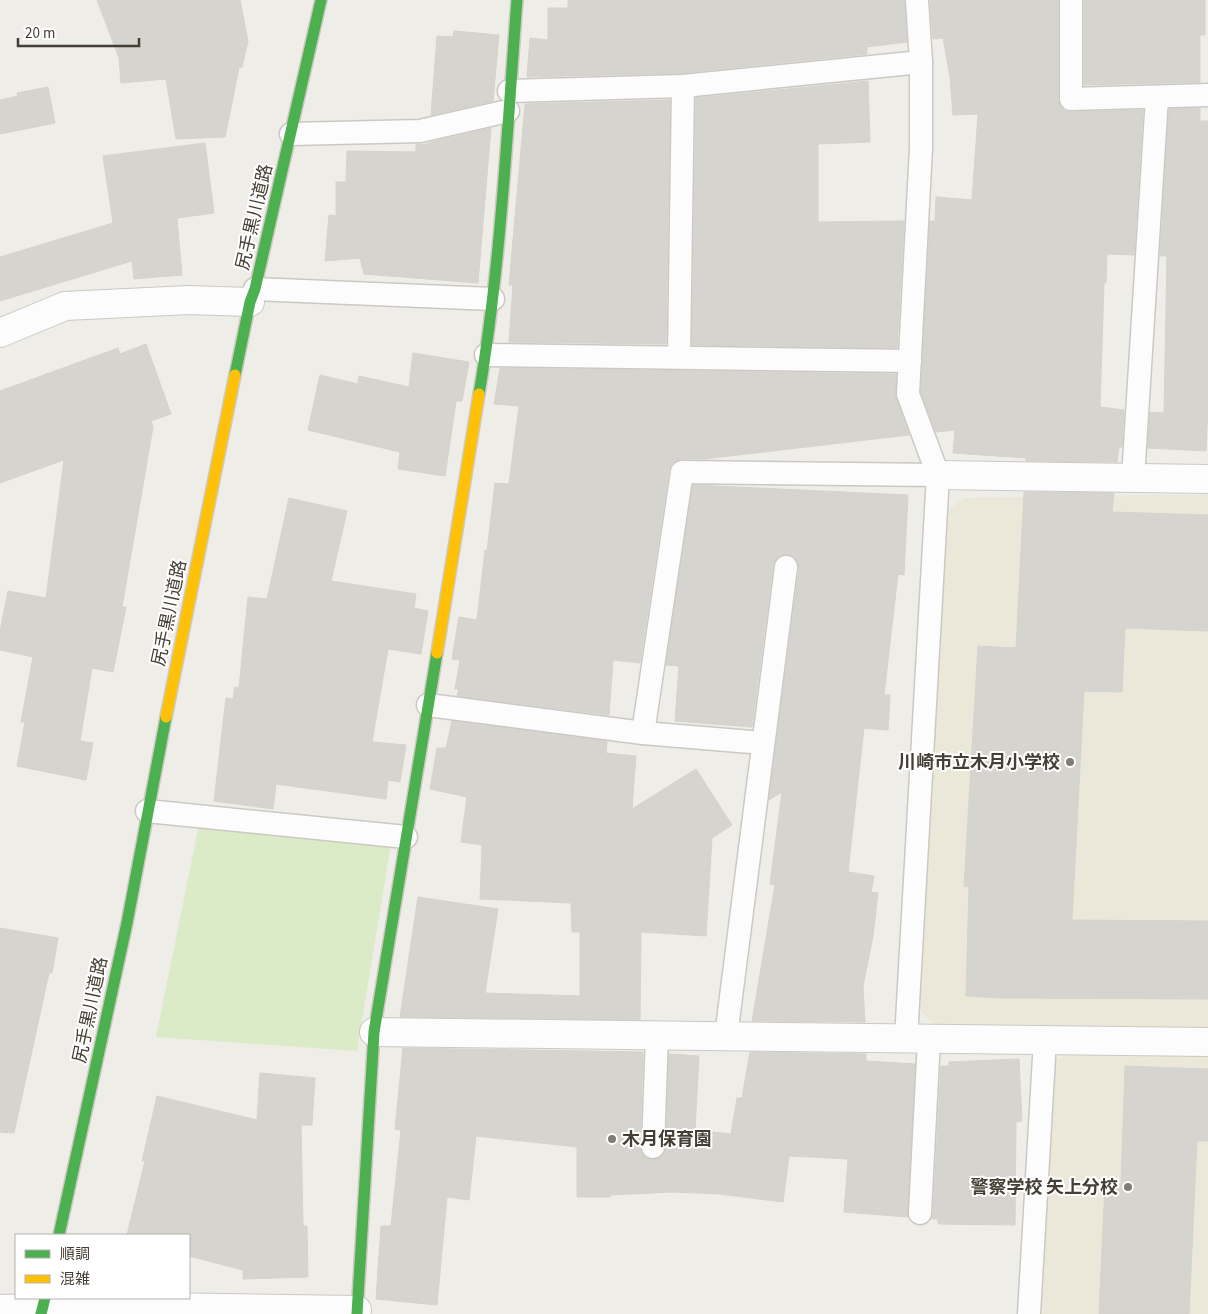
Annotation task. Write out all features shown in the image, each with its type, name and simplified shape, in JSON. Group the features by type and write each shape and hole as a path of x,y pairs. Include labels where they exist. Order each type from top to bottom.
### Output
{"street":[{"name":"尻手黒川道路","path":"59,1234 102,1042 146,811 252,296 321,0"},
{"path":"0,1309 43,1306 98,1306 357,1312 374,1032 486,355 517,0"},
{"path":"0,332 65,306 252,296"},
{"path":"938,475 1208,479"},
{"path":"374,1032 1208,1042"}],"lane":[{"path":"916,0 921,62 921,148 908,394 938,475 918,1039 920,1213"},
{"path":"1071,0 1071,99 1208,95"},
{"path":"291,134 420,131 509,101 921,62"},
{"path":"679,357 682,86"},
{"path":"1133,478 1157,96"},
{"path":"252,296 492,299"},
{"path":"486,355 910,361"},
{"path":"643,733 682,472 938,475"},
{"path":"726,1036 786,567"},
{"path":"428,705 643,733 763,743"},
{"path":"146,811 406,837"},
{"path":"653,1147 657,1036"},
{"path":"1030,1314 1045,1040"}],"shaded area":[{"name":"川崎市立木月小学校","path":"1208,495 1208,1027 935,1026 920,1010 945,513 964,498"},
{"name":"警察学校 矢上分校","path":"1070,1054 1208,1056 1208,1314 1042,1314 1054,1060"}],"green space":[{"path":"199,825 391,844 357,1051 156,1037"}],"building":[{"path":"97,0 240,0 248,41 242,67 239,68 225,137 176,139 166,79 121,83 119,58"},
{"path":"568,0 904,0 907,42 867,47 867,54 682,73 527,77 530,38 548,40 548,8 568,8"},
{"path":"930,0 1058,0 1058,99 1060,106 1065,111 1071,112 1143,110 1134,255 1107,254 1106,283 1104,283 1100,407 1124,410 1122,447 1119,447 1117,462 1026,461 1026,458 953,453 955,430 936,432 921,392 930,221 935,221 936,197 972,200 978,114 953,115 950,77 943,38 933,39"},
{"path":"1084,0 1205,0 1205,35 1200,35 1200,82 1084,85"},
{"path":"454,31 499,35 493,101 431,115 437,36 453,37"},
{"path":"868,81 870,142 818,144 818,222 904,221 897,348 692,345 696,98"},
{"path":"48,87 55,123 0,134 0,100 18,96 17,93"},
{"path":"670,100 666,344 509,342 513,285 509,285 525,104"},
{"path":"1200,108 1200,121 1208,121 1208,407 1206,451 1148,448 1150,412 1164,413 1167,256 1160,256 1169,109"},
{"path":"491,128 478,283 364,274 360,258 325,261 329,215 336,216 336,182 346,182 347,151 416,152 416,145 428,144"},
{"path":"205,143 214,213 177,218 182,275 134,279 132,261 0,301 0,257 113,223 103,156"},
{"path":"146,344 171,414 151,421 153,427 122,607 126,607 113,672 92,668 80,741 93,743 86,780 17,766 25,722 21,722 33,657 0,650 0,631 8,591 46,598 64,460 0,483 0,391 118,348 120,354"},
{"path":"413,353 469,362 462,401 456,401 445,476 398,469 400,452 308,430 320,375 358,384 359,376 409,387"},
{"path":"500,368 896,374 896,398 909,435 676,461 669,470 640,663 613,660 609,715 457,696 459,689 455,689 460,660 452,659 459,617 477,620 495,483 509,484 519,406 494,404"},
{"path":"693,485 908,495 904,575 898,574 884,695 890,695 888,730 864,728 848,872 874,876 871,892 878,893 873,936 863,986 865,1022 752,1021 775,885 770,884 782,792 769,800 799,568 798,562 788,554 781,555 773,565 752,727 675,721 679,666 666,665"},
{"path":"1024,492 1114,493 1112,512 1208,515 1208,631 1125,628 1122,692 1084,691 1072,920 1208,921 1208,999 1002,998 966,996 969,887 964,886 978,646 1016,648"},
{"path":"289,498 347,511 331,581 416,594 414,608 428,611 421,654 388,649 372,742 406,745 400,782 388,780 386,799 276,784 273,809 214,801 226,698 233,699 235,687 239,688 248,597 267,599"},
{"path":"452,721 607,741 606,753 636,756 632,809 696,769 732,825 712,838 706,936 641,932 640,1020 400,1017 418,897 498,909 485,993 580,996 580,932 572,932 571,903 480,899 482,845 461,842 467,797 430,789 437,748 446,748"},
{"path":"0,928 58,938 52,973 49,973 14,1133 0,1132"},
{"path":"403,1048 643,1052 640,1147 642,1154 646,1158 653,1160 660,1158 666,1148 669,1054 699,1056 695,1130 731,1134 737,1098 742,1098 750,1052 866,1054 866,1061 915,1064 908,1217 844,1212 848,1159 789,1156 783,1202 719,1194 673,1192 610,1195 610,1197 577,1197 577,1147 476,1136 469,1200 447,1197 437,1305 376,1299 381,1226 391,1226 401,1130 395,1129"},
{"path":"1019,1059 1022,1121 1016,1122 1015,1225 938,1224 938,1219 932,1219 941,1066 949,1066 949,1062"},
{"path":"1125,1066 1208,1069 1208,1141 1197,1141 1189,1314 1099,1314 1105,1184 1121,1185"},
{"path":"260,1073 315,1078 312,1125 301,1125 303,1226 307,1226 308,1277 243,1279 243,1270 190,1256 190,1234 127,1234 145,1161 142,1161 157,1096 257,1120"}],"traffic: fast":[{"path":"235,375 250,302 255,289 321,0"},
{"path":"479,394 487,345 498,247 517,0"},
{"path":"357,1314 374,1032 437,653"},
{"path":"59,1234 127,923 166,717"},
{"path":"41,1314 45,1299"}],"traffic: slow":[{"path":"166,717 235,375"},
{"path":"437,653 479,394"}],"place":[{"name":"川崎市立木月小学校","path":"1070,762"},
{"name":"木月保育園","path":"612,1139"},
{"name":"警察学校 矢上分校","path":"1128,1187"}]}
